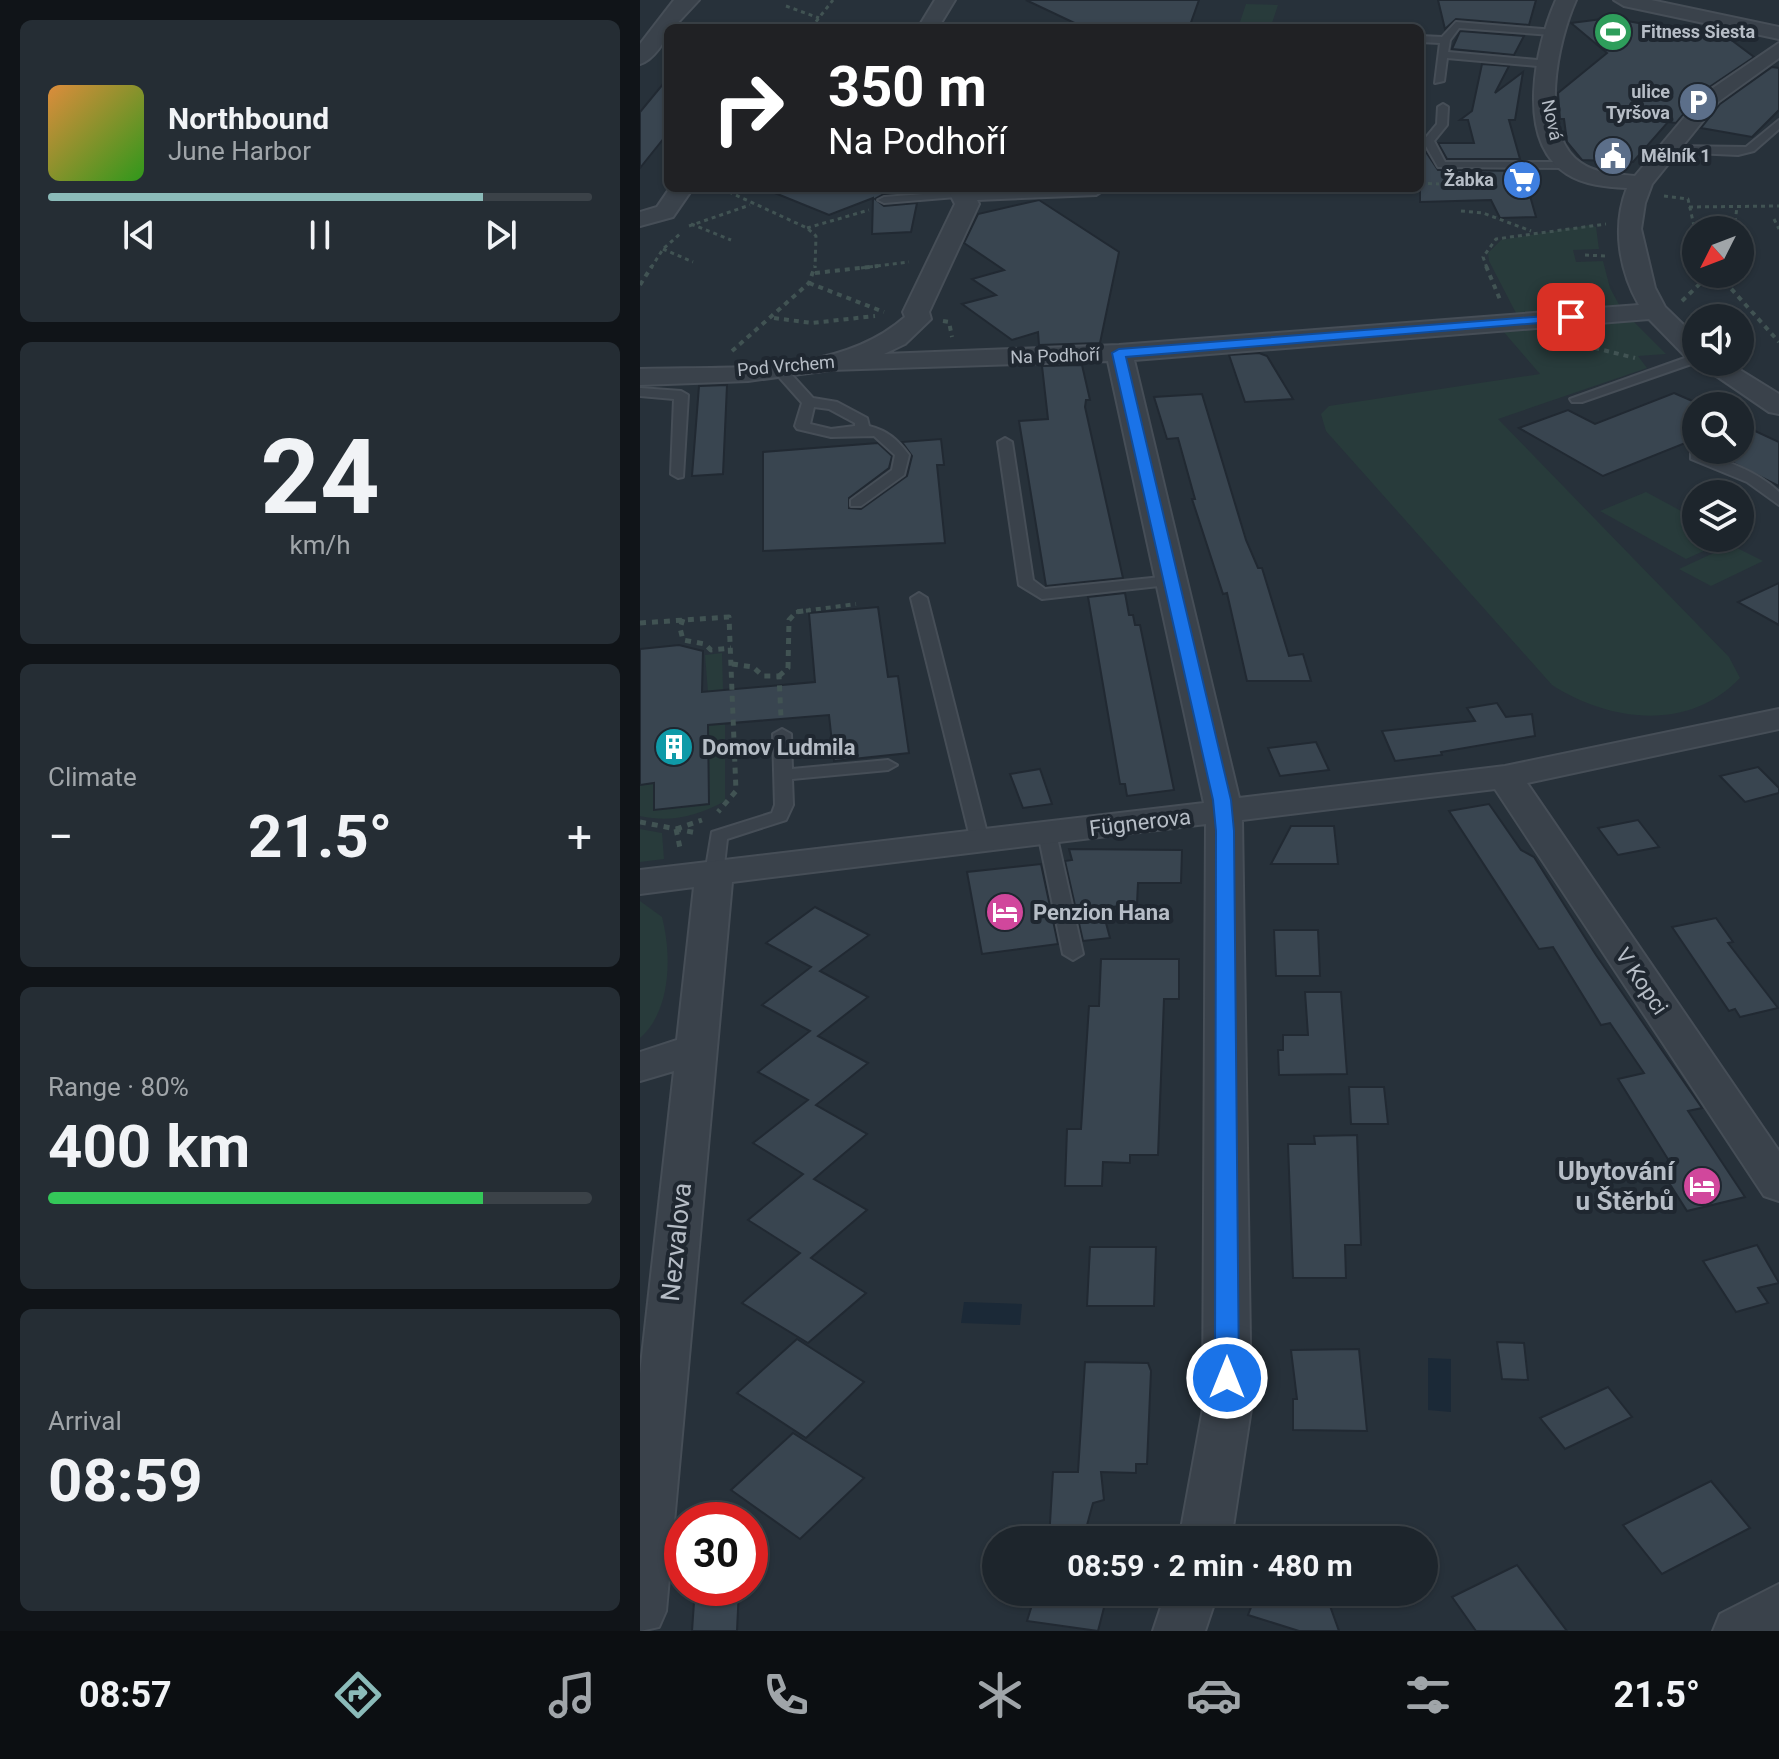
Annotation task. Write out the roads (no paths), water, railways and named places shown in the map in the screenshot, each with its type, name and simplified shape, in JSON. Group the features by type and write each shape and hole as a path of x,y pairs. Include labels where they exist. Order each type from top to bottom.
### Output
{"street":[{"path":"666,24 682,3 689,0"},
{"path":"930,24 945,0"},
{"name":"Nová","path":"1566,0 1554,28 1544,96 1551,134 1568,165 1585,175 1648,189"},
{"path":"1624,0 1779,33"},
{"path":"1682,12 1723,0"},
{"path":"1742,0 1757,28"},
{"path":"640,58 664,27"},
{"path":"1682,334 1665,309 1642,288 1629,229 1672,149 1711,98 1779,49"},
{"path":"640,65 646,72 640,79"},
{"path":"640,219 665,212 679,192"},
{"name":"Pod Vrchem","path":"640,377 837,364 906,336 918,319 916,312 939,258 967,204 961,192"},
{"name":"Na Podhoří","path":"837,364 1119,353 1665,309"},
{"path":"1119,353 1225,831 1227,1409 1207,1526"},
{"path":"1731,376 1779,406"},
{"name":"Fügnerova","path":"640,882 1505,777 1774,727"},
{"name":"V Kopci","path":"1505,777 1779,1185"},
{"name":"Nezvalova","path":"640,1611 694,1049 714,874"},
{"path":"640,1067 694,1049"},
{"path":"1179,1631 1187,1606"},
{"path":"1739,1631 1779,1607"}],"lane":[{"path":"1439,81 1445,40 1456,25 1554,28"},
{"path":"1424,39 1445,40"},
{"path":"1443,55 1548,64"},
{"path":"1443,107 1442,125 1428,141 1442,165 1568,165"},
{"path":"1672,149 1738,152 1750,149 1779,123"},
{"path":"884,200 952,192"},
{"path":"1577,399 1682,361"},
{"path":"778,368 809,402 847,411 862,421 862,427"},
{"path":"640,392 681,395 678,474"},
{"path":"809,402 802,426 814,432 846,433 862,427 883,432 902,455 899,472 856,503"},
{"path":"1005,442 1025,582 1032,591 1042,594 1171,581"},
{"path":"1717,464 1741,473 1766,488 1779,501"},
{"path":"919,598 980,841"},
{"path":"714,874 718,836 780,816 784,775 782,734"},
{"path":"784,775 888,765"},
{"path":"1047,833 1073,954"}],"water":[{"path":"964,1302 1022,1304 1020,1325 961,1323"},
{"path":"1428,1358 1451,1359 1451,1412 1428,1410"}],"place":[{"name":"Fitness Siesta","path":"1613,32"},
{"name":"ulice Tyršova","path":"1698,102"},
{"name":"Mělník 1","path":"1613,156"},
{"name":"Žabka","path":"1522,180"},
{"name":"Domov Ludmila","path":"674,747"},
{"name":"Penzion Hana","path":"1005,912"},
{"name":"Ubytování u Štěrbů","path":"1702,1186"}]}
